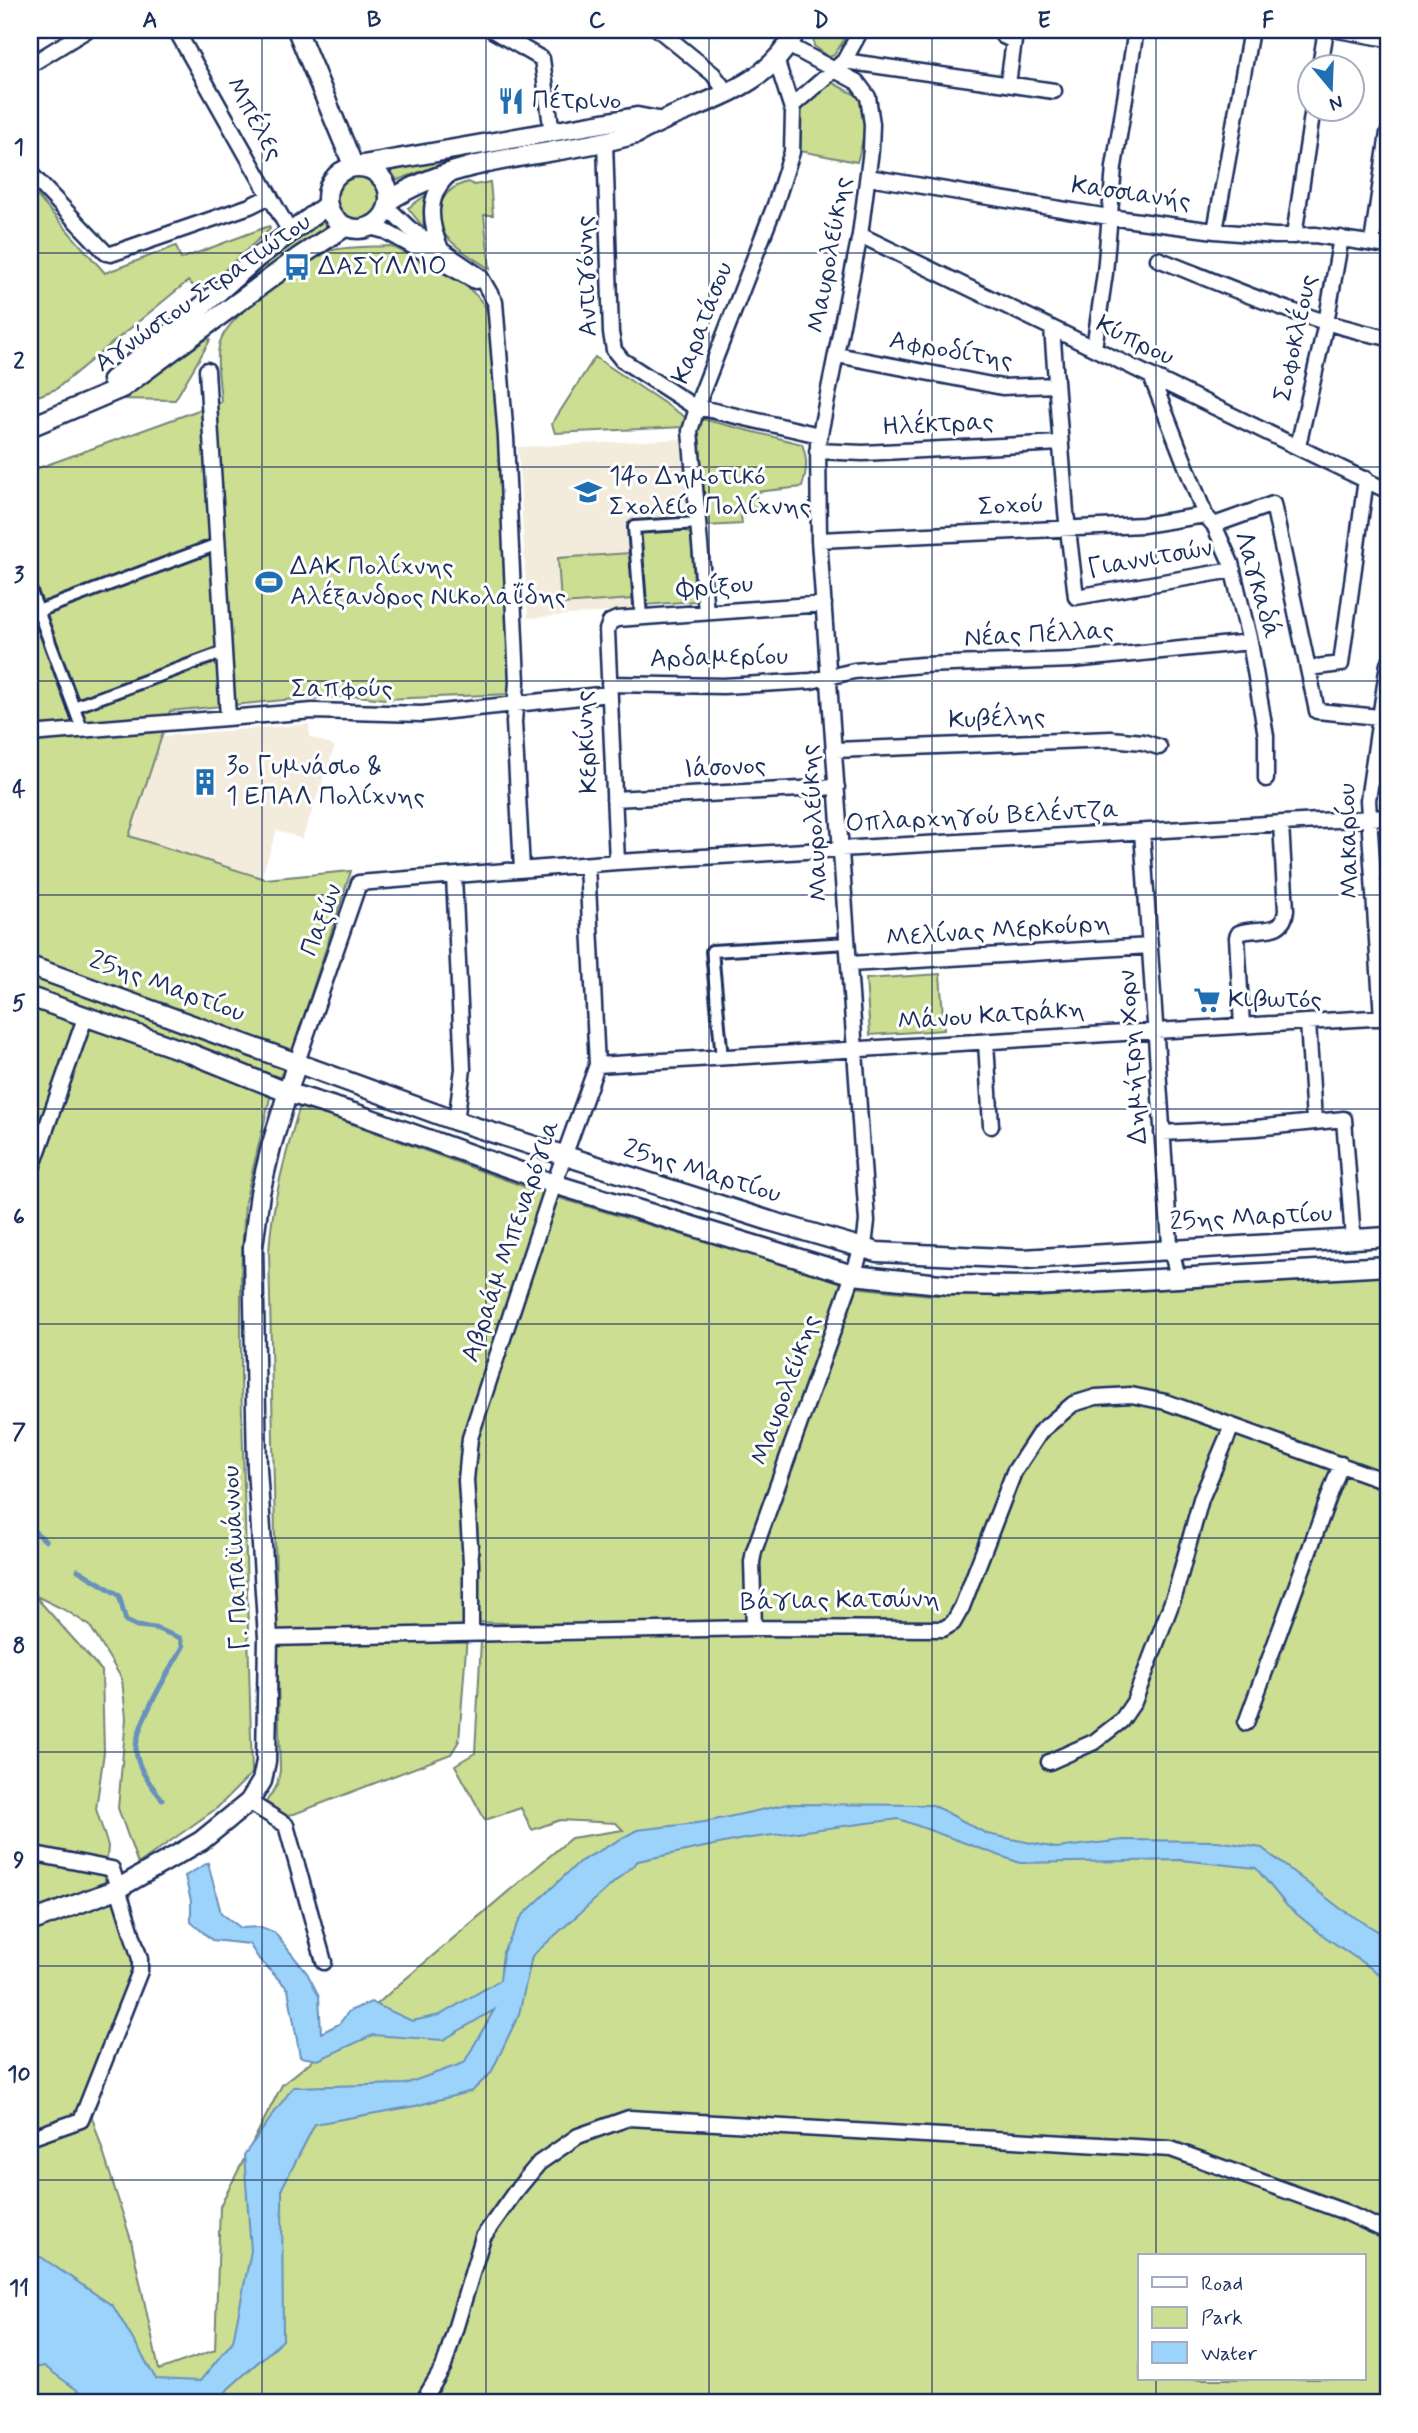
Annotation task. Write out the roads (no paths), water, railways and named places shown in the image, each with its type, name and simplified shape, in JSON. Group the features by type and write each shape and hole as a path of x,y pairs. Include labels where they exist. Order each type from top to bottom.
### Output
{"street":[{"path":"30,65 87,30"},
{"name":"Μπέλες","path":"176,30 290,232"},
{"path":"297,30 356,167"},
{"path":"492,30 542,59 552,133"},
{"path":"659,30 713,74 727,94"},
{"path":"792,106 840,65 861,30"},
{"path":"1004,30 1003,36 1014,41 1008,84"},
{"path":"1094,348 1105,273 1114,167 1136,30"},
{"path":"1215,231 1251,30"},
{"path":"1322,52 1326,30"},
{"path":"1338,30 1388,39"},
{"path":"370,227 381,220 389,204 423,181 457,169 636,134 658,121 704,105 751,79 776,59 792,37"},
{"name":"Μαυρολεύκης","path":"754,1628 754,1550 862,1249 867,1221 819,540 817,451 860,235 872,133 869,100 863,88 840,65 792,37"},
{"name":"Καρατάσου","path":"706,612 690,430 785,177 793,144 792,106 776,59"},
{"path":"840,65 1054,91"},
{"path":"356,167 637,117 658,121"},
{"path":"1294,236 1312,122"},
{"path":"1372,243 1388,133"},
{"name":"Αντιγόνης","path":"606,141 614,350 631,366 697,408 819,435"},
{"path":"356,167 370,169 381,176 388,188 389,204 409,228 482,278 495,302 507,451 517,702 514,722 522,869"},
{"name":"Αγνώστου Στρατιώτου","path":"356,167 344,170 333,179 327,191 327,205 333,217 345,227 370,227"},
{"path":"442,249 432,223 432,202 441,183 457,169"},
{"path":"30,173 106,253 111,254 250,206 270,196"},
{"name":"Κασσιανής","path":"868,177 1109,217 1215,231 1275,236 1315,235 1388,246"},
{"name":"Αγνώστου Στρατιώτου","path":"88,401 258,257 327,205"},
{"name":"Αγνώστου Στρατιώτου","path":"30,427 122,388 290,263 345,227"},
{"path":"370,227 384,231 470,278 495,302"},
{"name":"Κύπρου","path":"860,235 1388,489"},
{"name":"Σοφοκλέους","path":"1298,446 1326,323 1341,239"},
{"path":"1158,259 1326,323 1388,338"},
{"path":"1052,328 1067,528"},
{"name":"Αφροδίτης","path":"837,355 1002,387 1056,385"},
{"path":"207,370 228,717"},
{"name":"Λαγκαδά","path":"1151,376 1233,570 1250,642 1266,736 1266,779"},
{"name":"Ηλέκτρας","path":"817,451 863,453 1061,443"},
{"path":"1366,479 1341,663 1308,668 1317,711 1379,717"},
{"name":"Σοχού","path":"819,540 1210,520 1273,504 1308,668"},
{"path":"641,617 634,527 698,523"},
{"name":"Γιαννιτσών","path":"1067,528 1076,597 1233,570"},
{"path":"38,611 218,544"},
{"path":"30,589 82,729"},
{"name":"Φρίξου","path":"611,621 824,604"},
{"name":"Κερκίνης","path":"611,621 607,630 617,862"},
{"name":"Νέας Πέλλας","path":"830,676 854,671 922,665 1073,660 1250,642"},
{"path":"74,707 224,652"},
{"name":"Μακαρίου","path":"1385,1017 1368,794 1388,665"},
{"name":"Αρδαμερίου","path":"517,702 609,689 811,681 830,676"},
{"name":"Σαπφούς","path":"30,734 329,710 411,714 517,702"},
{"name":"Κυβέλης","path":"835,750 1104,740 1143,742 1159,747"},
{"name":"Ιάσoνος","path":"614,799 837,787"},
{"name":"Οπλαρχηγού Βελέντζα","path":"454,876 617,862 1388,817"},
{"path":"1242,1026 1237,937 1245,931 1275,928 1284,920 1286,910 1281,824"},
{"name":"Δημήτρη Χορν","path":"1142,832 1170,1249 1178,1278"},
{"name":"Αβραάμ Μπεναρόγια","path":"471,1633 467,1480 470,1438 554,1184 597,1065 587,865"},
{"path":"454,876 463,1069 456,1121"},
{"name":"Παξών","path":"297,1062 359,883 454,876"},
{"path":"722,1058 712,951 848,943"},
{"name":"Μελίνας Μερκούρη","path":"849,964 1150,946"},
{"name":"25ης Μαρτίου","path":"30,966 456,1121 862,1249 909,1255 1023,1259 1388,1237"},
{"name":"25ης Μαρτίου","path":"30,998 187,1052 289,1093 358,1114 554,1184 853,1275 915,1282 1035,1286 1388,1266"},
{"name":"Μάνου Κατράκη","path":"597,1065 1385,1017"},
{"path":"30,1174 85,1018"},
{"path":"1308,1022 1314,1121"},
{"path":"986,1042 991,1126"},
{"name":"Γ. Παπαϊωάννου","path":"31,1921 117,1889 201,1841 249,1802 262,1781 266,1761 268,1638 257,1468 253,1256 260,1193 277,1124 297,1062"},
{"path":"1162,1133 1256,1128 1342,1118 1345,1124 1353,1239"},
{"name":"Βάγιας Κατσώνη","path":"268,1638 754,1628 943,1629 953,1623 962,1607 1014,1472 1041,1431 1073,1404 1096,1397 1147,1397 1388,1482"},
{"path":"1049,1762 1094,1742 1121,1721 1134,1702 1175,1594 1201,1499 1232,1426"},
{"path":"1246,1723 1341,1464"},
{"path":"249,1802 286,1825 324,1962"},
{"path":"30,1853 113,1869 117,1889 137,1946 140,1971 81,2120 30,2138"},
{"path":"422,2403 444,2366 483,2237 515,2192 539,2163 578,2136 629,2118 1171,2149 1346,2212 1388,2232"}],"water":[{"path":"788,1804 933,1805 987,1834 1056,1848 1124,1840 1217,1841 1262,1848 1341,1909 1379,1932 1388,1944 1388,1980 1321,1934 1287,1906 1256,1868 1181,1860 1020,1863 899,1819 743,1839 638,1861 532,1956 519,2014 491,2073 472,2091 415,2106 315,2124 282,2188 283,2340 228,2389 219,2403 95,2403 44,2366 30,2369 30,2258 41,2257 113,2306 156,2379 200,2381 233,2341 251,2251 244,2155 293,2087 405,2084 464,2063 494,2010 443,2040 373,2035 318,2060 300,2057 288,1989 259,1959 249,1944 212,1940 191,1922 191,1901 185,1876 208,1863 221,1913 241,1928 261,1927 274,1932 307,1973 319,1996 321,2033 339,2024 349,2011 371,2002 412,2021 440,2015 500,1980 503,1952 522,1916 579,1862 637,1830 705,1822"}],"waterway":[{"path":"30,1528 46,1541"},
{"path":"78,1570 119,1595 126,1621 180,1638 183,1647 154,1698 137,1741 139,1765 162,1799"}],"place":[{"name":"Πέτρινο","path":"511,101"},
{"name":"ΔΑΣΥΛΛΙΟ","path":"297,267"},
{"name":"14ο Δημοτικό Σχολείο Πολίχνης","path":"588,492"},
{"name":"ΔΑΚ Πολίχνης Αλέξανδρος Νικολαΐδης","path":"269,582"},
{"name":"3ο Γυμνάσιο & 1 ΕΠΑΛ Πολίχνης","path":"205,782"},
{"name":"Κιβωτός","path":"1207,1000"}]}
